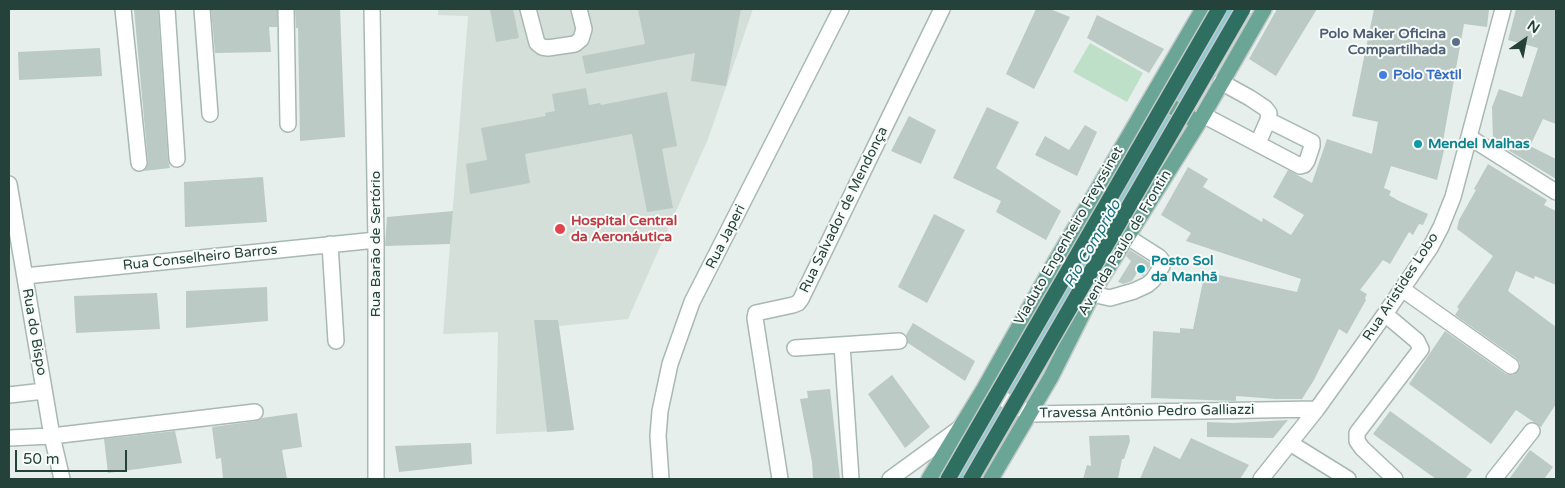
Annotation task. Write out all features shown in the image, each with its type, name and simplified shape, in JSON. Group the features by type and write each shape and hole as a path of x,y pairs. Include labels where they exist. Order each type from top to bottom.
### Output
{"highway":[{"name":"Viaduto Engenheiro Freyssinet","path":"948,479 1219,9"},
{"path":"971,479 1243,9"}],"main road":[{"path":"929,479 984,389 1054,264 1203,9"},
{"name":"Avenida Paulo de Frontin","path":"991,479 1030,414 1094,291 1126,236 1201,119 1264,9"},
{"path":"1152,95 1201,119"},
{"path":"1054,264 1094,291"}],"street":[{"path":"123,9 138,163"},
{"path":"167,9 177,159"},
{"path":"202,9 210,114"},
{"path":"286,9 288,124"},
{"name":"Rua Barão de Sertório","path":"372,9 376,240 376,479"},
{"path":"528,9 537,43 542,47 548,48 575,44 581,39 584,29 579,9"},
{"name":"Rua Japeri","path":"661,479 658,436 660,410 670,364 692,302 841,9"},
{"name":"Rua Salvador de Mendonça","path":"780,479 755,318 756,314 761,311 793,305 798,302 942,9"},
{"name":"Rua Aristides Lobo","path":"1261,479 1317,410 1430,248 1441,227 1453,197 1502,9"},
{"path":"1221,82 1265,108 1269,113 1258,143"},
{"path":"1201,119 1258,143 1300,166 1307,161 1312,142 1268,120"},
{"path":"1469,137 1556,192"},
{"name":"Rua do Bispo","path":"9,184 52,436 62,479"},
{"path":"1094,291 1110,298 1134,291 1153,280 1162,266 1163,262 1159,258 1126,236"},
{"name":"Rua Conselheiro Barros","path":"25,276 376,240"},
{"path":"330,244 336,341"},
{"path":"1402,288 1511,366"},
{"path":"1385,314 1417,341 1421,349 1357,433 1356,441 1396,479"},
{"path":"795,348 900,341"},
{"path":"842,345 851,479"},
{"name":"Travessa Antônio Pedro Galliazzi","path":"984,389 1030,414 1317,410"},
{"path":"9,395 44,391"},
{"path":"9,438 52,436 255,412"},
{"path":"890,479 960,428"},
{"path":"1494,479 1532,431"},
{"path":"1290,443 1348,479"}],"shaded area":[{"name":"Hospital Central da Aeronáutica","path":"438,9 753,9 708,139 628,319 559,326 574,430 496,434 498,332 443,334 468,16 438,15"}],"green space":[{"path":"1090,43 1143,73 1127,102 1073,72"}],"building":[{"path":"134,9 158,9 170,168 144,171 148,162"},
{"path":"211,9 277,9 277,27 269,27 271,52 215,53"},
{"path":"295,9 340,9 345,137 300,141 298,28 296,28"},
{"path":"490,9 513,9 519,38 496,42"},
{"path":"638,9 741,9 726,86 691,81 695,53 586,74 582,56 645,44"},
{"path":"1036,9 1050,9 1070,17 1034,89 1006,74"},
{"path":"1277,9 1317,9 1276,76 1249,59"},
{"path":"1374,9 1489,10 1487,27 1464,24 1443,141 1446,142 1437,180 1391,166 1384,188 1391,191 1389,195 1399,201 1428,214 1423,225 1419,224 1413,235 1409,232 1390,264 1383,260 1360,290 1367,294 1366,300 1347,334 1339,329 1314,380 1302,399 1236,396 1236,401 1151,398 1153,331 1180,333 1180,328 1193,329 1205,272 1297,292 1301,279 1186,241 1191,233 1161,215 1188,167 1208,179 1203,187 1262,222 1263,218 1291,235 1304,215 1273,197 1288,170 1312,183 1327,139 1372,154 1378,122 1352,116"},
{"path":"1516,9 1556,9 1556,124 1543,119 1530,146 1556,159 1556,179 1493,141 1492,107 1499,89 1522,97 1538,48 1508,40"},
{"path":"1097,15 1164,49 1149,73 1087,38"},
{"path":"100,48 102,76 19,80 18,52"},
{"path":"586,88 589,105 600,103 601,105 667,92 677,146 662,149 673,208 647,212 632,134 525,154 530,183 470,194 466,164 487,160 481,128 546,116 545,113 555,111 552,94"},
{"path":"987,107 1019,122 996,168 1061,211 1046,240 996,212 1001,201 953,178"},
{"path":"909,116 936,130 921,164 891,151"},
{"path":"1085,125 1097,132 1077,176 1035,155 1045,136 1069,150"},
{"path":"1488,164 1547,200 1544,205 1556,211 1556,285 1535,276 1534,279 1516,271 1508,291 1556,327 1556,404 1541,427 1516,410 1491,444 1409,384 1445,331 1506,374 1514,375 1520,367 1520,363 1516,358 1455,315 1459,309 1457,307 1493,256 1457,229 1459,220"},
{"path":"263,177 267,222 185,227 184,182"},
{"path":"453,211 450,244 385,246 387,217"},
{"path":"934,214 965,230 927,303 898,287"},
{"name":"Posto Sol da Manhã","path":"1130,250 1152,264 1143,276 1137,273 1132,281 1123,284 1118,282 1131,261 1126,256"},
{"path":"267,287 268,321 186,328 186,291"},
{"path":"157,293 160,329 76,333 74,296"},
{"path":"534,320 558,320 574,430 547,432"},
{"path":"913,323 975,361 965,381 908,343 906,335"},
{"path":"892,375 930,427 905,448 868,394"},
{"path":"830,389 840,479 813,479 812,462 800,399 808,398 807,391"},
{"path":"1390,411 1472,470 1465,479 1436,479 1373,434"},
{"path":"297,413 302,447 282,450 287,479 223,479 221,458 216,459 212,427"},
{"path":"1288,420 1273,438 1207,437 1207,422 1234,423"},
{"path":"175,431 182,463 108,473 104,439"},
{"path":"1129,435 1130,441 1124,459 1122,459 1118,479 1083,479 1087,465 1091,466 1089,436"},
{"path":"1191,438 1249,465 1240,479 1140,479 1154,446 1180,459"},
{"path":"471,443 472,464 399,472 395,446"},
{"path":"1530,450 1553,467 1544,479 1509,479"}],"waterway":[{"name":"Rio Comprido","path":"958,479 1229,9"}],"place":[{"name":"Polo Maker Oficina Compartilhada","path":"1456,42"},
{"name":"Polo Têxtil","path":"1383,75"},
{"name":"Mendel Malhas","path":"1418,144"},
{"name":"Hospital Central da Aeronáutica","path":"560,229"},
{"name":"Posto Sol da Manhã","path":"1141,269"}]}
